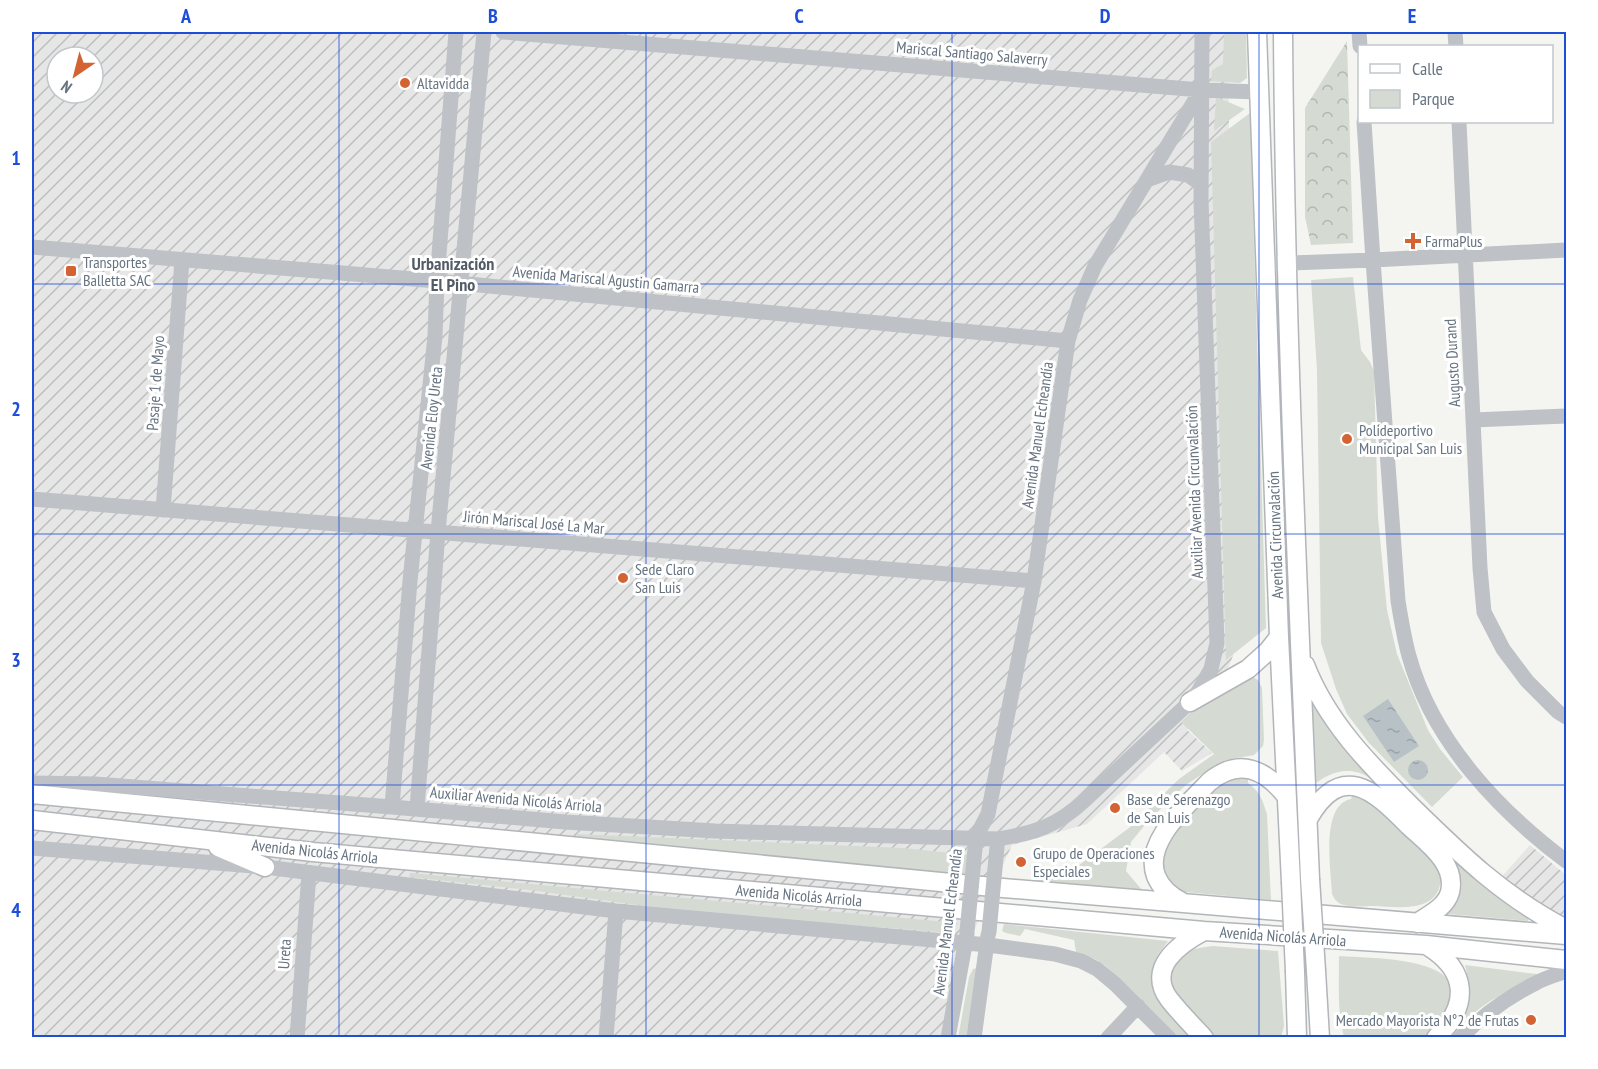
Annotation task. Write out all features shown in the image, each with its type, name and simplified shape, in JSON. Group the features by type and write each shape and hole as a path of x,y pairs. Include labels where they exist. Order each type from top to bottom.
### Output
{"main road":[{"name":"Avenida Circunvalación","path":"1257,32 1296,1036"},
{"name":"Avenida Circunvalación","path":"1283,32 1287,263 1300,649 1310,879 1320,1038"},
{"path":"1190,702 1248,669 1268,651 1279,637"},
{"path":"1300,649 1318,695 1360,754 1474,867 1518,900 1566,929"},
{"path":"1184,903 1168,893 1162,886 1155,873 1154,855 1156,846 1165,832 1209,782 1231,769 1248,769 1265,776 1287,797"},
{"path":"1308,819 1324,796 1329,791 1340,787 1354,786 1369,790 1385,801 1441,857 1448,868 1450,887 1447,898 1438,909 1417,923"},
{"name":"Avenida Nicolás Arriola","path":"32,794 1003,888 1566,935"},
{"name":"Avenida Nicolás Arriola","path":"33,821 313,852 1204,931 1426,945 1566,960"},
{"path":"200,838 265,867"},
{"path":"1204,931 1183,943 1169,957 1162,971 1162,979 1169,998 1204,1038"},
{"path":"1426,945 1446,960 1460,984 1460,998 1455,1013 1447,1027 1436,1038"}],"street":[{"name":"Avenida Eloy Ureta","path":"392,807 421,463 435,336 456,32"},
{"name":"Avenida Eloy Ureta","path":"417,809 438,532 484,32"},
{"name":"Mariscal Santiago Salaverry","path":"503,32 1201,90 1259,92"},
{"name":"Auxiliar Avenida Circunvalación","path":"997,843 1043,829 1074,810 1190,702 1205,681 1215,657 1217,612 1211,503 1201,184 1202,32"},
{"name":"Avenida Manuel Echeandía","path":"948,1038 967,937 976,843 988,814 1034,581 1068,341 1080,300 1107,243 1148,180 1201,90"},
{"path":"1364,123 1398,601 1409,657 1436,720 1462,759 1518,820 1566,861"},
{"name":"Augusto Durand","path":"1459,123 1484,612 1503,649 1527,681 1566,717"},
{"path":"448,136 475,138"},
{"path":"1148,180 1169,172 1188,175 1201,184"},
{"name":"Avenida Mariscal Agustin Gamarra","path":"32,247 462,283 1068,341"},
{"path":"1265,264 1566,249"},
{"name":"Pasaje 1 de Mayo","path":"163,510 182,260"},
{"path":"435,336 457,338"},
{"path":"1473,420 1566,416"},
{"path":"421,463 445,465"},
{"name":"Jirón Mariscal José La Mar","path":"32,499 1034,581"},
{"path":"407,617 431,618"},
{"path":"397,741 422,743"},
{"name":"Auxiliar Avenida Nicolás Arriola","path":"32,783 95,784 565,822 997,843"},
{"path":"974,1038 988,939 997,843 988,814"},
{"path":"32,848 265,867 616,911 988,939 1081,961 1097,969 1169,1038"},
{"name":"Ureta","path":"297,1038 309,873"},
{"path":"606,1038 616,911"},
{"path":"1460,1038 1473,1025 1511,997 1538,982 1566,971"},
{"path":"1108,1038 1138,1006"}],"shaded area":[{"path":"32,32 1228,32 1231,319 1249,614 1214,705 1187,730 1212,753 1182,771 1164,752 1087,824 1012,845 955,974 943,1037 32,1037"},
{"path":"1530,845 1566,875 1566,923 1498,881"}],"green space":[{"path":"1224,32 1246,32 1247,78 1240,83 1211,81 1212,70 1223,64"},
{"path":"1347,41 1353,243 1311,245 1305,217 1305,108"},
{"path":"1216,97 1245,109 1214,131"},
{"path":"1250,113 1266,628 1226,660 1211,142"},
{"name":"Polideportivo Municipal San Luis","path":"1353,277 1361,350 1374,371 1378,517 1387,610 1397,654 1428,730 1463,777 1432,807 1369,743 1347,714 1321,643 1317,370 1311,280"},
{"path":"1251,676 1258,680 1262,688 1263,746 1254,755 1226,760 1214,766 1186,785 1149,820 1131,842 1126,871 1142,890 1029,881 1071,871 1129,828 1179,779 1214,754 1181,722 1199,706"},
{"path":"1310,688 1377,783 1362,774 1346,771 1328,775 1312,786"},
{"path":"1227,777 1248,777 1248,783 1258,793 1264,804 1267,814 1271,900 1185,892 1170,882 1161,867 1160,857 1168,838 1196,806"},
{"path":"1353,793 1366,796 1433,860 1439,871 1440,879 1438,891 1433,898 1409,907 1349,906 1335,900 1332,894 1330,870 1331,826 1341,804 1351,799"},
{"path":"577,834 903,848 970,855 969,876 576,840"},
{"path":"1441,845 1470,874 1529,917 1528,921 1448,914 1456,903 1462,886 1458,871"},
{"path":"410,873 958,923 951,933 680,911 530,890 409,877"},
{"path":"1004,924 1168,941 1155,961 1153,976 1195,1037 1177,1037 1106,966 1076,952 1074,940 1025,929 1020,936 1006,933 1002,931"},
{"path":"1213,946 1278,951 1284,1026 1281,1037 1214,1037 1180,1003 1172,989 1172,967 1181,955 1198,948"},
{"path":"1339,956 1404,961 1438,971 1448,980 1452,992 1447,1010 1428,1037 1344,1037 1339,1007"},
{"path":"1465,965 1537,974 1538,977 1488,1002 1450,1037 1446,1038 1460,1021 1467,1004 1469,987"},
{"path":"977,968 972,1037 958,1038 969,977 973,969"}],"water":[{"path":"1388,699 1419,746 1394,762 1363,716"},
{"path":"1418,760 1425,763 1428,770 1425,777 1418,780 1411,777 1408,770 1411,763"}],"place":[{"name":"Altavidda","path":"405,83"},
{"name":"FarmaPlus","path":"1413,241"},
{"name":"Transportes Balletta SAC","path":"71,271"},
{"name":"Polideportivo Municipal San Luis","path":"1347,439"},
{"name":"Sede Claro San Luis","path":"623,578"},
{"name":"Base de Serenazgo de San Luis","path":"1115,808"},
{"name":"Grupo de Operaciones Especiales","path":"1021,862"},
{"name":"Mercado Mayorista N°2 de Frutas","path":"1531,1020"}],"district":[{"name":"Urbanización El Pino","path":"453,274"}]}
